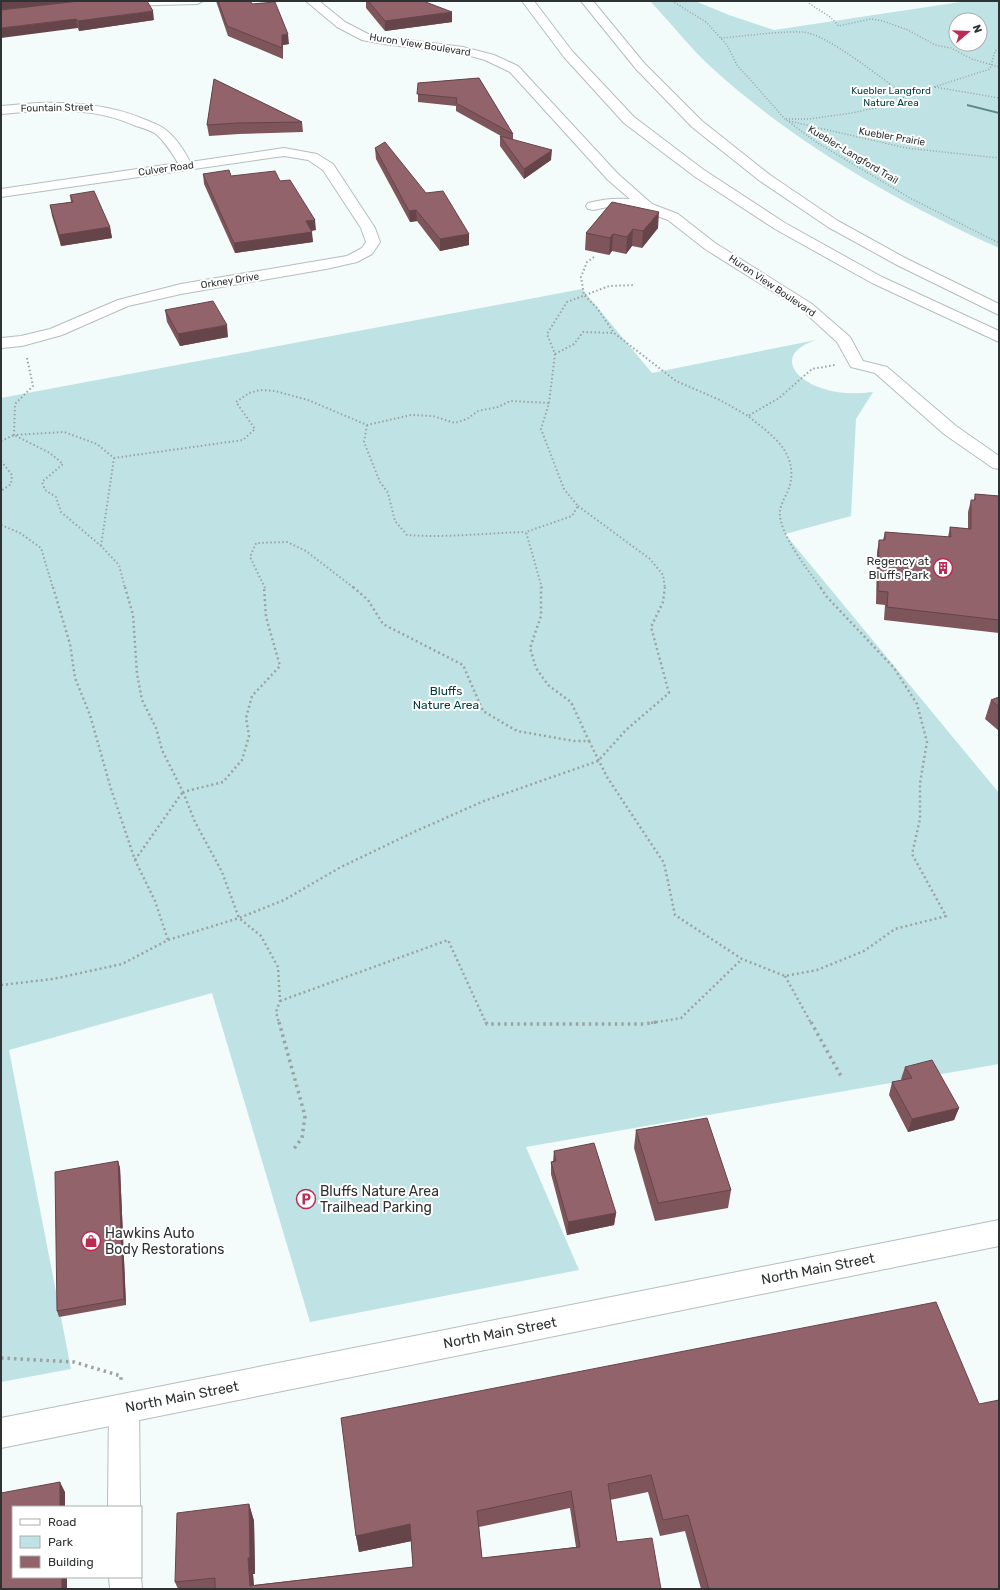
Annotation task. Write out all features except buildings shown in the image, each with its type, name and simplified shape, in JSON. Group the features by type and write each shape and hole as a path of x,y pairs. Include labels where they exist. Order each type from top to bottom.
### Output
{"main road":[{"path":"110,4 197,1"},
{"name":"Huron View Boulevard","path":"312,1 341,24 359,34 380,40 462,50 502,62 514,70 613,177 646,206"},
{"path":"528,1 568,54 629,120 699,173 780,226 870,276 999,337"},
{"path":"587,1 640,66 697,124 765,178 833,224 902,262 999,310"},
{"name":"Fountain Street","path":"1,110 54,106 96,108 112,111 160,131 181,156 186,166"},
{"name":"Culver Road","path":"1,192 284,152 312,157 328,167"},
{"name":"Orkney Drive","path":"1,343 22,341 56,332 123,303 181,289 326,266 352,259 367,251 373,242 368,228 328,167"},
{"name":"Huron View Boulevard","path":"593,206 623,202 646,206 673,217 710,246 807,307 844,340 858,364"},
{"path":"858,364 881,370 950,430 999,464"},
{"name":"North Main Street","path":"1,1433 999,1233"},
{"path":"124,1409 124,1506"},
{"path":"125,1578 126,1589"}],"path":[{"name":"Kuebler-Langford Trail","path":"672,1 706,22 727,45 737,65 785,119 816,142 910,198 999,244"},
{"path":"807,1 815,9 833,18 838,26 871,19 883,21 926,38 935,45 951,48 972,60 992,63 999,67"},
{"path":"720,38 804,32 818,36 834,45 906,96"},
{"path":"785,119 809,119 852,113 889,105 906,96 990,69 995,51 999,49"},
{"path":"932,87 999,98"},
{"name":"Kuebler Prairie","path":"785,119 794,123 898,147 999,158"},
{"path":"526,532 543,587 543,611 539,630 530,648 536,668 548,685 571,702 598,761 664,863 675,915 742,959 785,976 817,970 864,951 895,929 946,916 912,854 920,819 920,783 927,742 916,704 894,668 827,597 786,538 780,511 790,484 791,466 780,442 748,416 720,400 676,381 614,333 597,308 584,295 581,277 587,262 594,257"},
{"path":"1,986 53,979 122,964 168,940 239,918 284,900 341,867 422,828 484,801 598,761 626,730 669,693 666,677 651,627 661,610 666,586 663,574 645,555 578,506 564,489 542,429 549,403 555,354 547,334 567,302 608,286 635,285"},
{"path":"555,354 574,344 583,332 614,333"},
{"path":"14,434 15,404 33,386 22,341"},
{"path":"748,416 779,398 812,369 858,364"},
{"path":"1,441 14,434 64,432 96,444 114,458 243,440 255,429 236,402 250,392 273,390 319,404 367,425 383,420 424,414 440,416 455,423 467,419 478,411 498,407 510,401 549,403"},
{"path":"367,425 364,442 380,482 388,493 395,521 407,535 438,537 474,533 526,532 572,516 578,506"},
{"path":"14,434 50,453 63,464 42,482 45,490 56,497 61,512 102,546 119,565 133,614 137,674 142,700 156,728 162,750 183,792 195,822 222,872 239,918 261,936 278,967 280,1001 276,1012 305,1116 302,1138 293,1150"},
{"path":"102,546 114,458"},
{"path":"1,461 12,475 11,484 1,491"},
{"path":"1,526 20,533 41,548 70,644 75,678 90,715 111,789 135,860 155,901 168,940"},
{"path":"135,860 183,792 223,782 242,760 249,736 246,718 252,696 280,666 266,617 265,588 250,558 256,543 287,542 306,551 339,575 368,600 383,624 463,665 483,711 517,730 574,741 589,741"},
{"path":"280,1001 448,940 487,1024 644,1024 681,1018 742,959"},
{"path":"785,976 841,1076"},
{"path":"1,1358 74,1362 121,1376 124,1409"}],"green space":[{"name":"Kuebler Langford Nature Area","path":"650,1 695,1 729,15 774,30 967,1 999,1 999,248 886,191 813,146 744,96 696,52"},
{"name":"Bluffs Nature Area","path":"582,289 652,373 816,340 804,345 796,352 792,359 796,373 813,385 836,392 873,392 856,419 851,516 785,534 999,793 999,1064 526,1147 579,1270 310,1322 212,993 9,1050 71,1369 1,1382 1,398"}],"waterway":[{"path":"969,105 999,113"}],"place":[{"name":"Regency at Bluffs Park","path":"943,568"},
{"name":"Bluffs Nature Area Trailhead Parking","path":"306,1199"},
{"name":"Hawkins Auto Body Restorations","path":"91,1241"}]}
